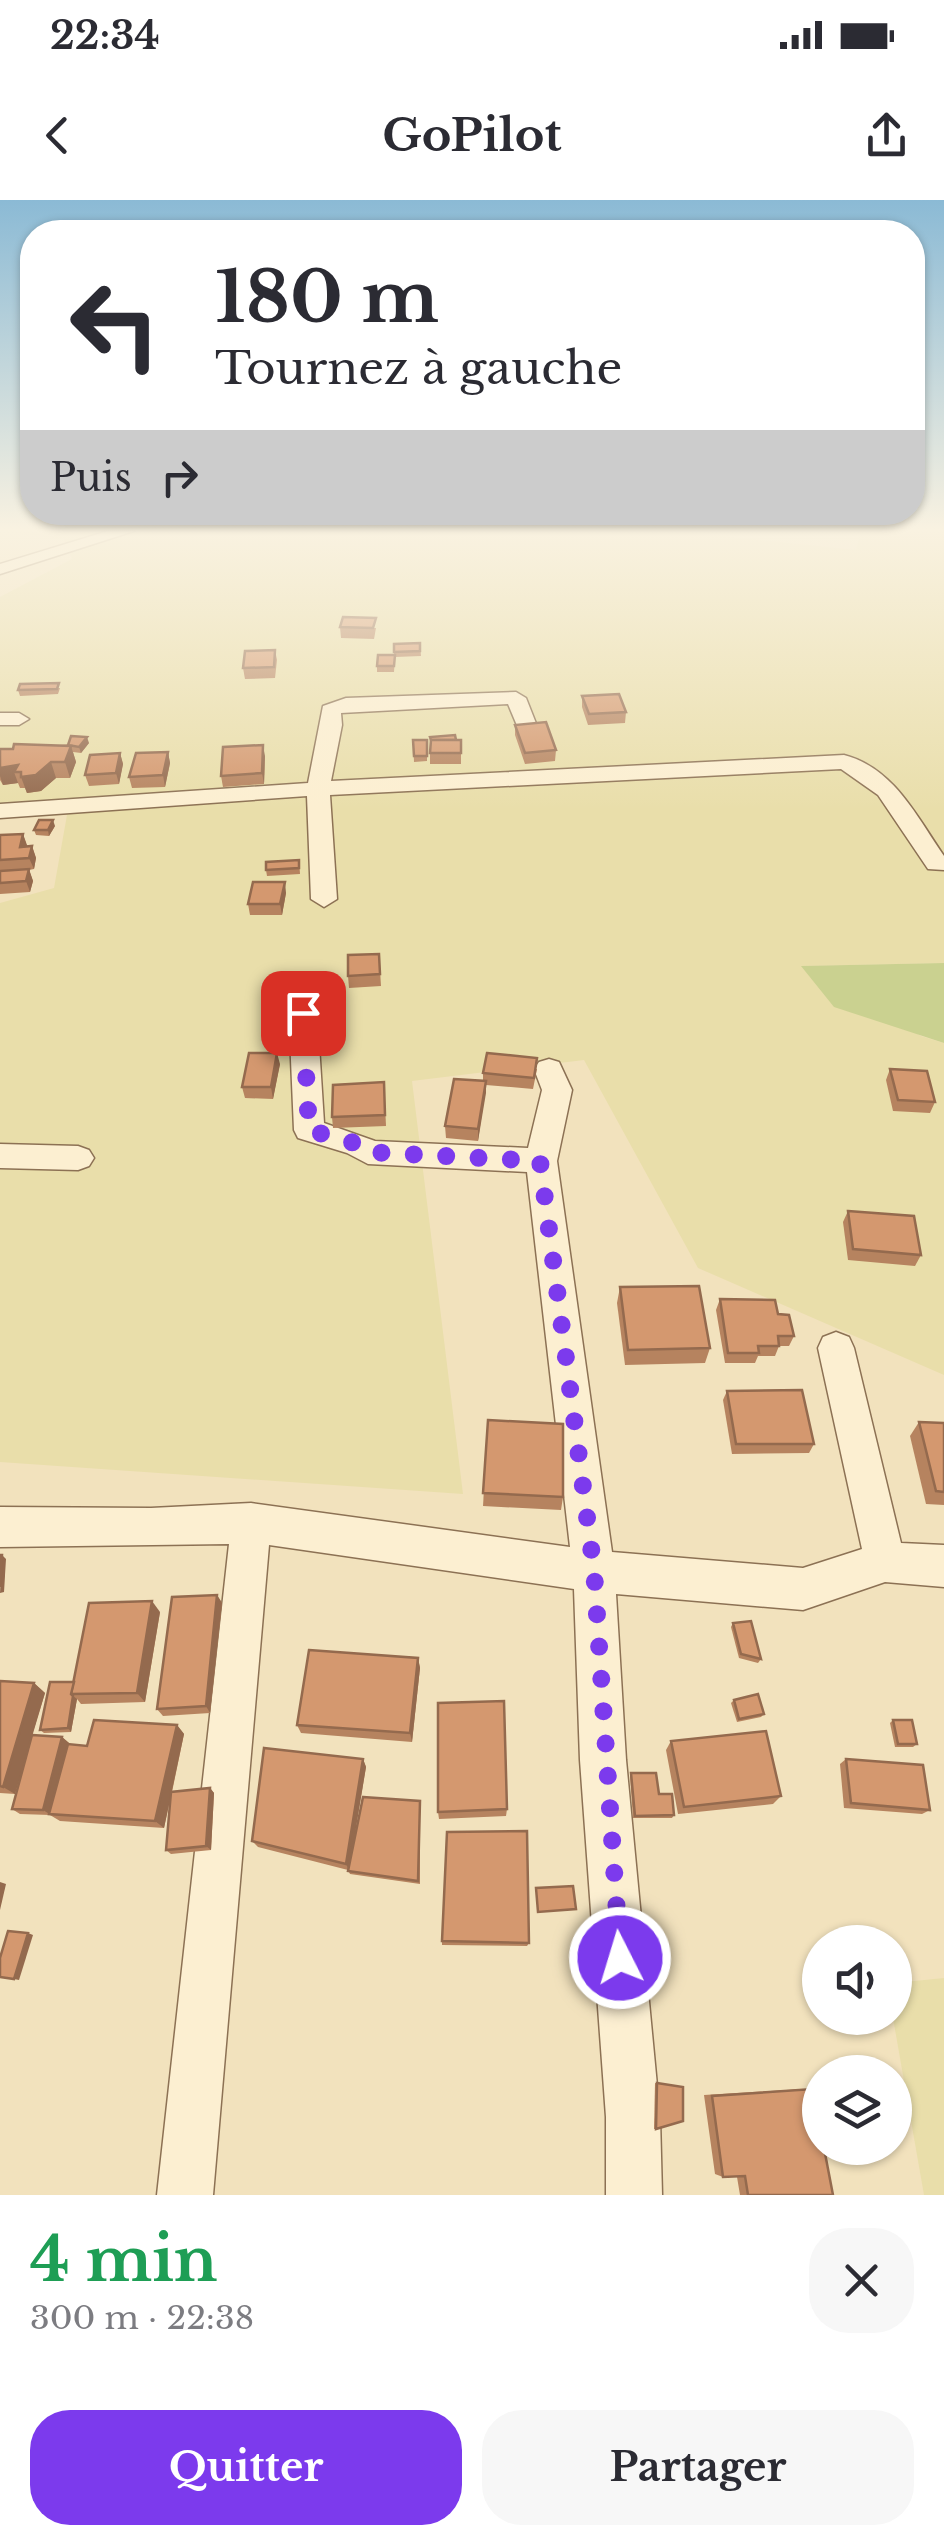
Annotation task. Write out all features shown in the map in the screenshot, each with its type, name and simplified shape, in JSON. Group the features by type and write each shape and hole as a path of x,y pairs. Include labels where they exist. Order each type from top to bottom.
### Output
{"street":[{"path":"324,899 318,788 332,724 330,710 346,704 516,698 528,731"},
{"path":"0,811 318,788 844,762 878,779 937,864"},
{"path":"303,1013 309,1130 358,1144 368,1152 540,1161"},
{"path":"549,1069 557,1090 540,1161 594,1570 603,1760 632,2117 634,2195"},
{"path":"0,1156 78,1158"},
{"path":"836,1348 885,1562"},
{"path":"185,2195 251,1522"},
{"path":"0,1526 151,1528 251,1522 594,1570 803,1589 885,1562 944,1566"}],"shaded area":[{"path":"0,624 944,624 944,963 803,966 921,1036 944,1043 944,1375 698,1268 584,1060 412,1081 463,1494 0,1462 0,903 54,888 67,815 0,817"},
{"path":"944,1978 944,2195 924,2195 912,2126 912,2055 899,2055 896,2035 912,2035 912,1981"}],"green space":[{"path":"944,963 944,1043 834,1007 801,966"}],"building":[{"path":"341,624 374,624 373,628 340,627"},
{"path":"420,643 420,651 394,652 394,644"},
{"path":"275,650 274,667 243,668 245,651"},
{"path":"378,655 395,655 394,666 377,666"},
{"path":"59,683 57,689 18,690 20,684"},
{"path":"619,694 626,712 589,714 582,696"},
{"path":"546,722 556,750 525,753 515,725"},
{"path":"455,735 456,740 430,737"},
{"path":"71,736 87,737 79,747 68,745"},
{"path":"413,740 427,740 427,756 414,756"},
{"path":"431,740 461,740 461,753 430,753"},
{"path":"14,744 71,746 65,762 51,762 36,775 21,777 21,772 14,772 18,765 0,768 0,749 13,749"},
{"path":"263,745 262,773 221,776 223,747"},
{"path":"168,752 163,775 129,777 136,753"},
{"path":"120,753 116,773 85,775 90,755"},
{"path":"39,820 53,820 48,830 34,830"},
{"path":"23,834 20,847 32,846 29,858 0,860 0,835"},
{"path":"299,860 299,868 266,870 266,862"},
{"path":"29,869 26,881 0,883 0,871"},
{"path":"253,882 285,882 280,904 248,904"},
{"path":"379,954 380,974 348,976 348,955"},
{"path":"249,1053 277,1053 271,1087 242,1087"},
{"path":"487,1053 537,1058 534,1078 483,1073"},
{"path":"890,1069 927,1071 935,1102 898,1100"},
{"path":"454,1079 486,1081 478,1129 445,1126"},
{"path":"384,1082 385,1115 332,1117 333,1085"},
{"path":"848,1211 914,1216 921,1255 853,1249"},
{"path":"699,1286 710,1348 628,1350 620,1287"},
{"path":"720,1299 775,1300 778,1314 789,1315 794,1336 778,1336 779,1346 758,1346 759,1353 728,1353"},
{"path":"802,1390 814,1444 736,1444 727,1391"},
{"path":"488,1420 563,1424 563,1497 483,1493"},
{"path":"919,1422 944,1423 944,1492 936,1491"},
{"path":"217,1595 206,1706 157,1709 172,1597"},
{"path":"152,1601 137,1693 71,1694 89,1603"},
{"path":"751,1621 761,1659 741,1654 733,1623"},
{"path":"309,1650 418,1658 410,1733 297,1725"},
{"path":"0,1681 34,1683 3,1787 0,1786"},
{"path":"50,1682 74,1682 68,1728 40,1730"},
{"path":"758,1694 764,1714 739,1719 734,1700"},
{"path":"504,1701 507,1809 438,1812 438,1703"},
{"path":"94,1720 177,1725 155,1821 49,1814 68,1744 87,1746"},
{"path":"893,1720 912,1720 917,1744 898,1744"},
{"path":"766,1731 781,1796 684,1807 671,1741"},
{"path":"32,1735 62,1737 43,1810 12,1809"},
{"path":"264,1748 363,1759 346,1864 252,1841"},
{"path":"846,1759 923,1765 930,1810 851,1803"},
{"path":"631,1773 656,1773 659,1794 672,1794 674,1815 635,1816"},
{"path":"210,1788 206,1846 166,1850 171,1792"},
{"path":"363,1797 420,1801 418,1881 348,1871"},
{"path":"527,1831 529,1943 442,1941 447,1832"},
{"path":"573,1886 576,1909 538,1912 536,1888"},
{"path":"8,1931 28,1933 14,1979 0,1977 0,1958"},
{"path":"657,2083 683,2087 683,2121 656,2129"},
{"path":"802,2090 802,2165 827,2165 833,2195 748,2195 745,2176 723,2177 712,2096"}],"route":[{"path":"303,1013 309,1130 358,1144 368,1152 540,1161 594,1570 603,1760 620,1958"}]}
